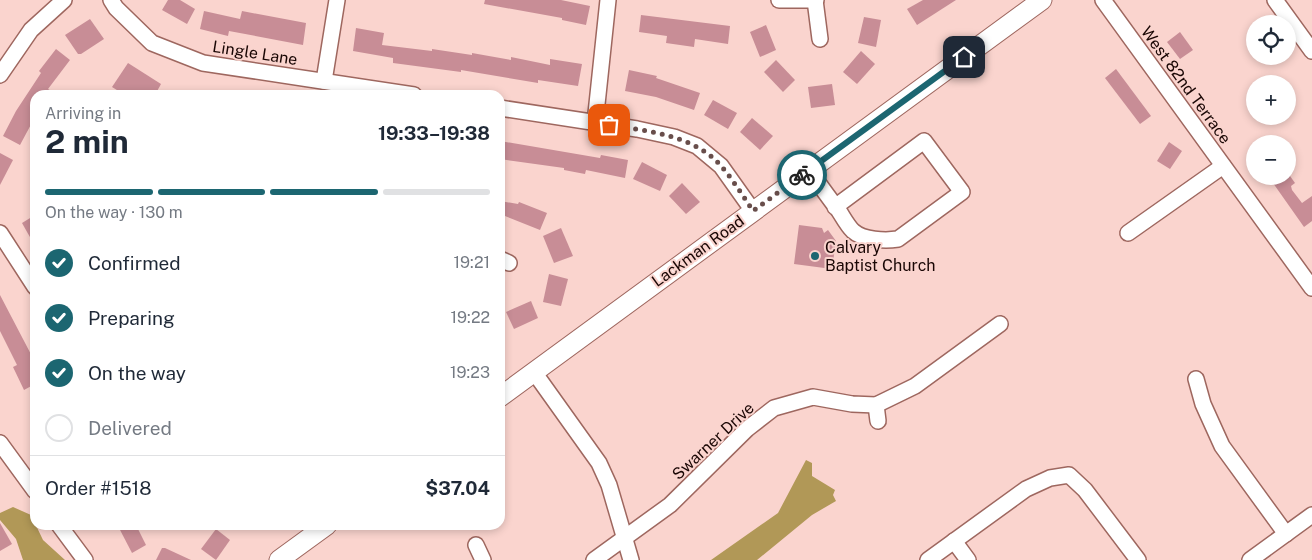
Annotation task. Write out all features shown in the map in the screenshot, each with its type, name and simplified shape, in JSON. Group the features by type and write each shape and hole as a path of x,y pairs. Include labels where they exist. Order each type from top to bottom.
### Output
{"main road":[{"name":"Lackman Road","path":"505,393 1042,0"},
{"path":"279,560 319,530"}],"street":[{"path":"0,75 31,30 64,0"},
{"name":"Lingle Lane","path":"111,0 116,8 152,43 203,63 382,90"},
{"path":"324,81 337,0"},
{"path":"595,123 608,0"},
{"path":"779,0 816,0 820,39"},
{"name":"West 82nd Terrace","path":"1103,0 1312,288"},
{"path":"1275,0 1309,41"},
{"path":"505,109 674,137 697,146 721,166 753,211"},
{"path":"808,170 853,232 866,237 888,240 898,238 962,192 924,140 835,207"},
{"name":"West 82nd Terrace","path":"1128,234 1223,166"},
{"path":"0,233 30,278"},
{"name":"Swarner Drive","path":"594,560 670,505 747,429 774,408 813,397 852,404 876,405 915,386 1000,324"},
{"path":"534,372 599,463 609,485 631,560"},
{"path":"1196,379 1203,404 1222,446 1286,534"},
{"path":"876,405 878,422"},
{"path":"0,443 30,484"},
{"path":"928,560 1026,489 1050,478 1069,475 1085,490 1138,560"},
{"path":"1250,560 1312,515"},
{"path":"63,530 85,560"},
{"path":"954,541 968,560"},
{"path":"476,545 483,560"}],"shaded area":[{"path":"806,460 812,463 812,476 835,490 833,495 836,501 812,515 757,560 711,560 778,513"},
{"path":"13,507 30,515 30,530 38,530 43,540 65,560 23,560 16,539 0,520 0,513"}],"building":[{"path":"168,0 180,0 195,9 187,24 162,10"},
{"path":"485,0 561,0 590,6 586,25 562,20 562,18 484,4"},
{"path":"923,0 956,0 917,25 907,9"},
{"path":"204,11 240,19 242,11 306,23 303,45 229,31 228,36 200,29"},
{"path":"641,15 730,26 728,44 695,39 694,47 666,43 667,36 639,32"},
{"path":"864,17 881,20 876,47 858,43"},
{"path":"90,19 104,39 78,54 65,35"},
{"path":"766,25 776,50 760,57 750,32"},
{"path":"356,28 384,33 382,45 432,51 432,49 472,55 472,53 511,60 511,57 550,65 550,59 582,64 578,86 538,80 538,83 461,70 461,72 393,63 393,58 353,51"},
{"path":"1180,32 1193,50 1180,59 1167,42"},
{"path":"56,49 70,60 48,89 50,90 30,90 30,126 20,145 3,136 16,111 41,73 39,71"},
{"path":"861,51 875,64 857,84 843,72"},
{"path":"776,60 795,80 783,92 764,72"},
{"path":"128,63 161,84 158,90 117,90 112,87"},
{"path":"1116,69 1151,116 1140,124 1105,78"},
{"path":"629,70 657,76 656,78 700,93 694,110 656,97 625,91"},
{"path":"832,84 835,105 811,108 808,87"},
{"path":"713,100 737,113 728,129 704,115"},
{"path":"752,118 773,136 760,150 740,132"},
{"path":"505,142 600,158 601,155 628,160 625,178 586,170 585,174 564,170 564,168 505,160"},
{"path":"1169,142 1182,151 1170,169 1157,161"},
{"path":"0,153 13,160 0,185"},
{"path":"642,162 667,175 660,191 633,179"},
{"path":"682,183 700,202 686,214 669,196"},
{"path":"1274,185 1292,185 1292,190 1302,203 1312,196 1312,221 1304,227"},
{"path":"505,202 518,204 519,202 547,213 540,230 505,216"},
{"path":"30,218 30,237 22,223"},
{"name":"Calvary Baptist Church","path":"799,225 822,228 824,233 828,230 836,241 832,269 794,264"},
{"path":"561,228 573,256 554,263 543,236"},
{"path":"549,274 568,279 561,306 543,302"},
{"path":"0,295 30,352 30,387 24,390 13,367 17,365 0,331"},
{"path":"531,301 538,318 514,329 506,312"},
{"path":"0,523 12,544 0,551"},
{"path":"120,530 138,530 146,545 132,553"},
{"path":"215,530 230,540 216,560 201,549"},
{"path":"162,548 165,548 191,560 156,560"}],"way so far":[{"path":"609,125 674,137 697,146 721,166 753,211 802,175"}],"place":[{"name":"Calvary Baptist Church","path":"815,256"}],"route":[{"path":"802,175 964,57"}]}
